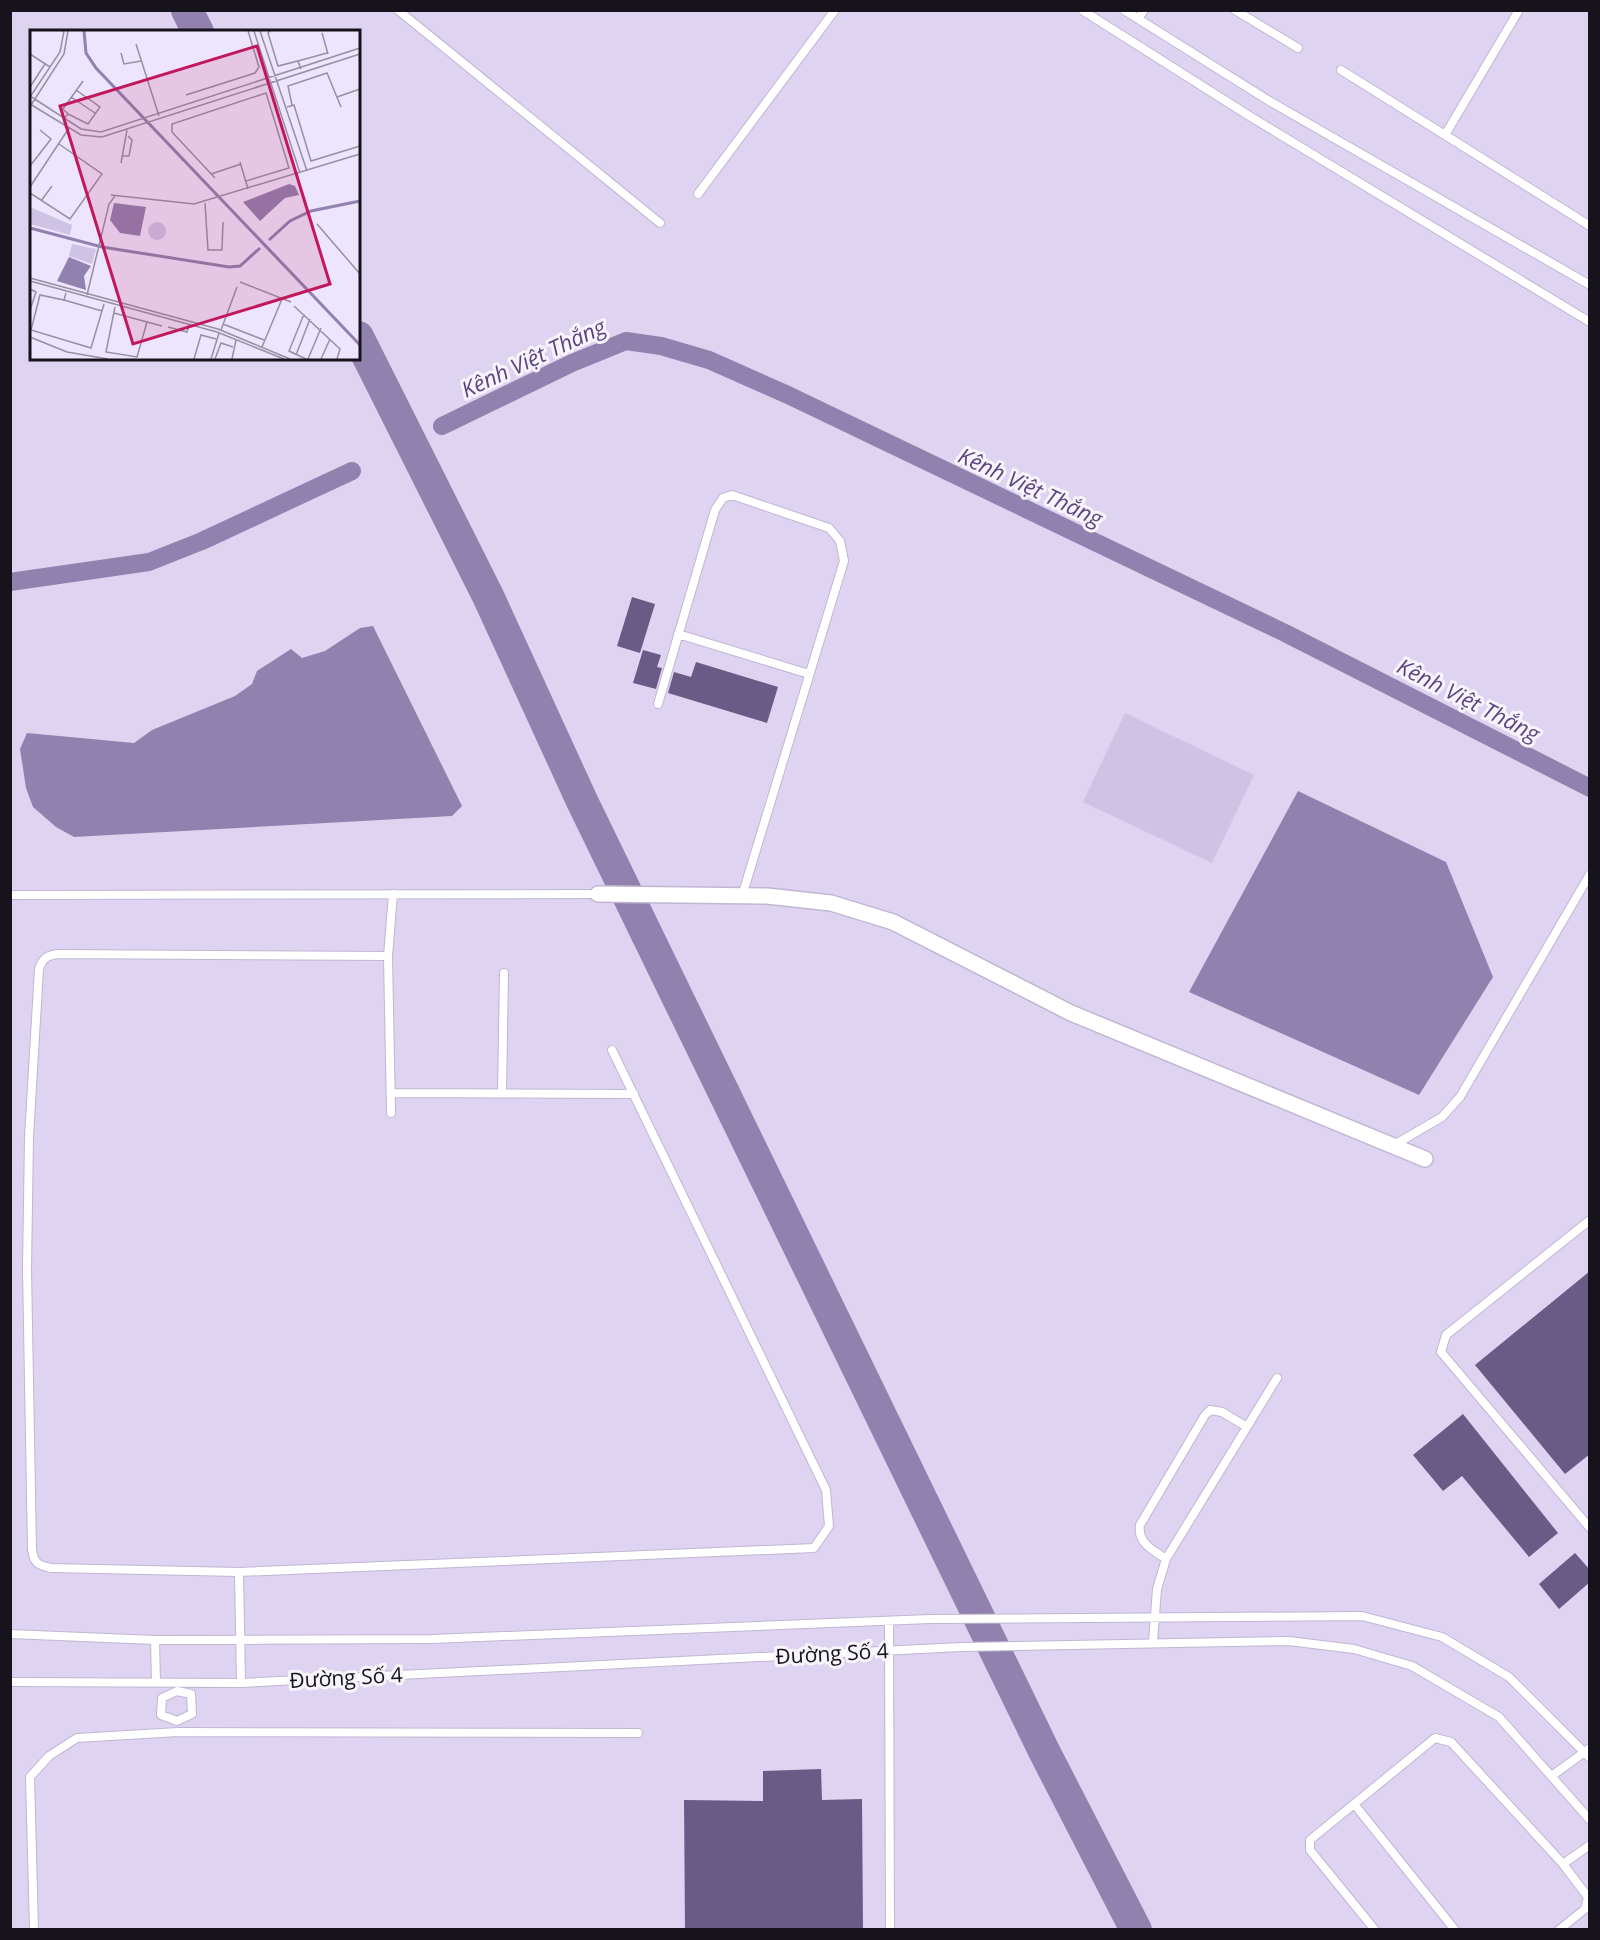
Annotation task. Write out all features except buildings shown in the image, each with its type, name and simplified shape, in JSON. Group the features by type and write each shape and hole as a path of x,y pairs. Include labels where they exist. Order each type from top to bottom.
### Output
{"street":[{"path":"598,894 742,896 831,903 893,922 1071,1013 1425,1159"}],"lane":[{"path":"398,10 660,223"},
{"path":"698,194 835,10"},
{"path":"1082,10 1251,117 1590,322"},
{"path":"1124,10 1271,102 1590,285"},
{"path":"1138,19 1144,10"},
{"path":"1235,10 1298,48"},
{"path":"1445,135 1519,10"},
{"path":"1341,70 1590,226"},
{"path":"658,704 715,510 723,498 732,495 829,528 840,541 844,561 742,896"},
{"path":"678,634 809,674"},
{"path":"1393,1146 1442,1117 1460,1097 1590,874"},
{"path":"391,1113 388,956 393,894"},
{"path":"10,895 598,894"},
{"path":"388,956 57,954 47,956 39,969 29,1137 27,1269 33,1560 38,1565 51,1568 239,1572 814,1548 829,1526 826,1490 612,1050"},
{"path":"502,1093 504,973"},
{"path":"391,1093 634,1094"},
{"path":"1590,1220 1446,1335 1441,1352 1590,1528"},
{"path":"1153,1642 1157,1589 1166,1559 1277,1378"},
{"path":"1166,1559 1143,1543 1139,1532 1140,1525 1205,1414 1210,1410 1222,1412 1246,1427"},
{"path":"239,1572 241,1683"},
{"path":"10,1634 154,1640 432,1639 960,1619 1362,1616 1442,1637 1509,1677 1588,1753 1553,1775"},
{"path":"889,1621 890,1929"},
{"path":"154,1640 156,1682"},
{"name":"Đường Số 4","path":"10,1682 156,1682 177,1687 962,1647 1289,1641 1354,1649 1412,1666 1499,1717 1553,1775 1590,1820"},
{"path":"177,1687 191,1694 192,1714 177,1721 161,1715 162,1698 177,1687"},
{"path":"177,1721 178,1732"},
{"path":"34,1929 30,1777 49,1756 77,1738 178,1732 638,1733"},
{"path":"1375,1929 1310,1850 1310,1840 1435,1738 1451,1742 1563,1864 1588,1897 1585,1909 1559,1929"},
{"path":"1354,1804 1455,1929"},
{"path":"1563,1864 1590,1845"}],"shaded area":[{"path":"11,11 1589,11 1589,1929 11,1929"},
{"path":"373,626 462,806 452,816 74,837 56,827 33,807 26,788 20,749 27,733 134,743 152,730 235,696 252,684 257,671 291,649 302,658 325,651 360,628"},
{"path":"1125,713 1254,775 1212,863 1083,802"},
{"path":"1298,791 1446,862 1493,977 1419,1095 1189,992"}],"waterway":[{"path":"187,10 197,30"},
{"path":"360,341 488,596 582,801 1044,1751 1136,1930"},
{"name":"Kênh Việt Thắng","path":"442,426 572,363 626,341 661,346 709,360 788,395 1285,633 1590,788"},
{"name":"Kênh Việt Thắng","path":"10,582 149,562 202,541 352,471"}]}
